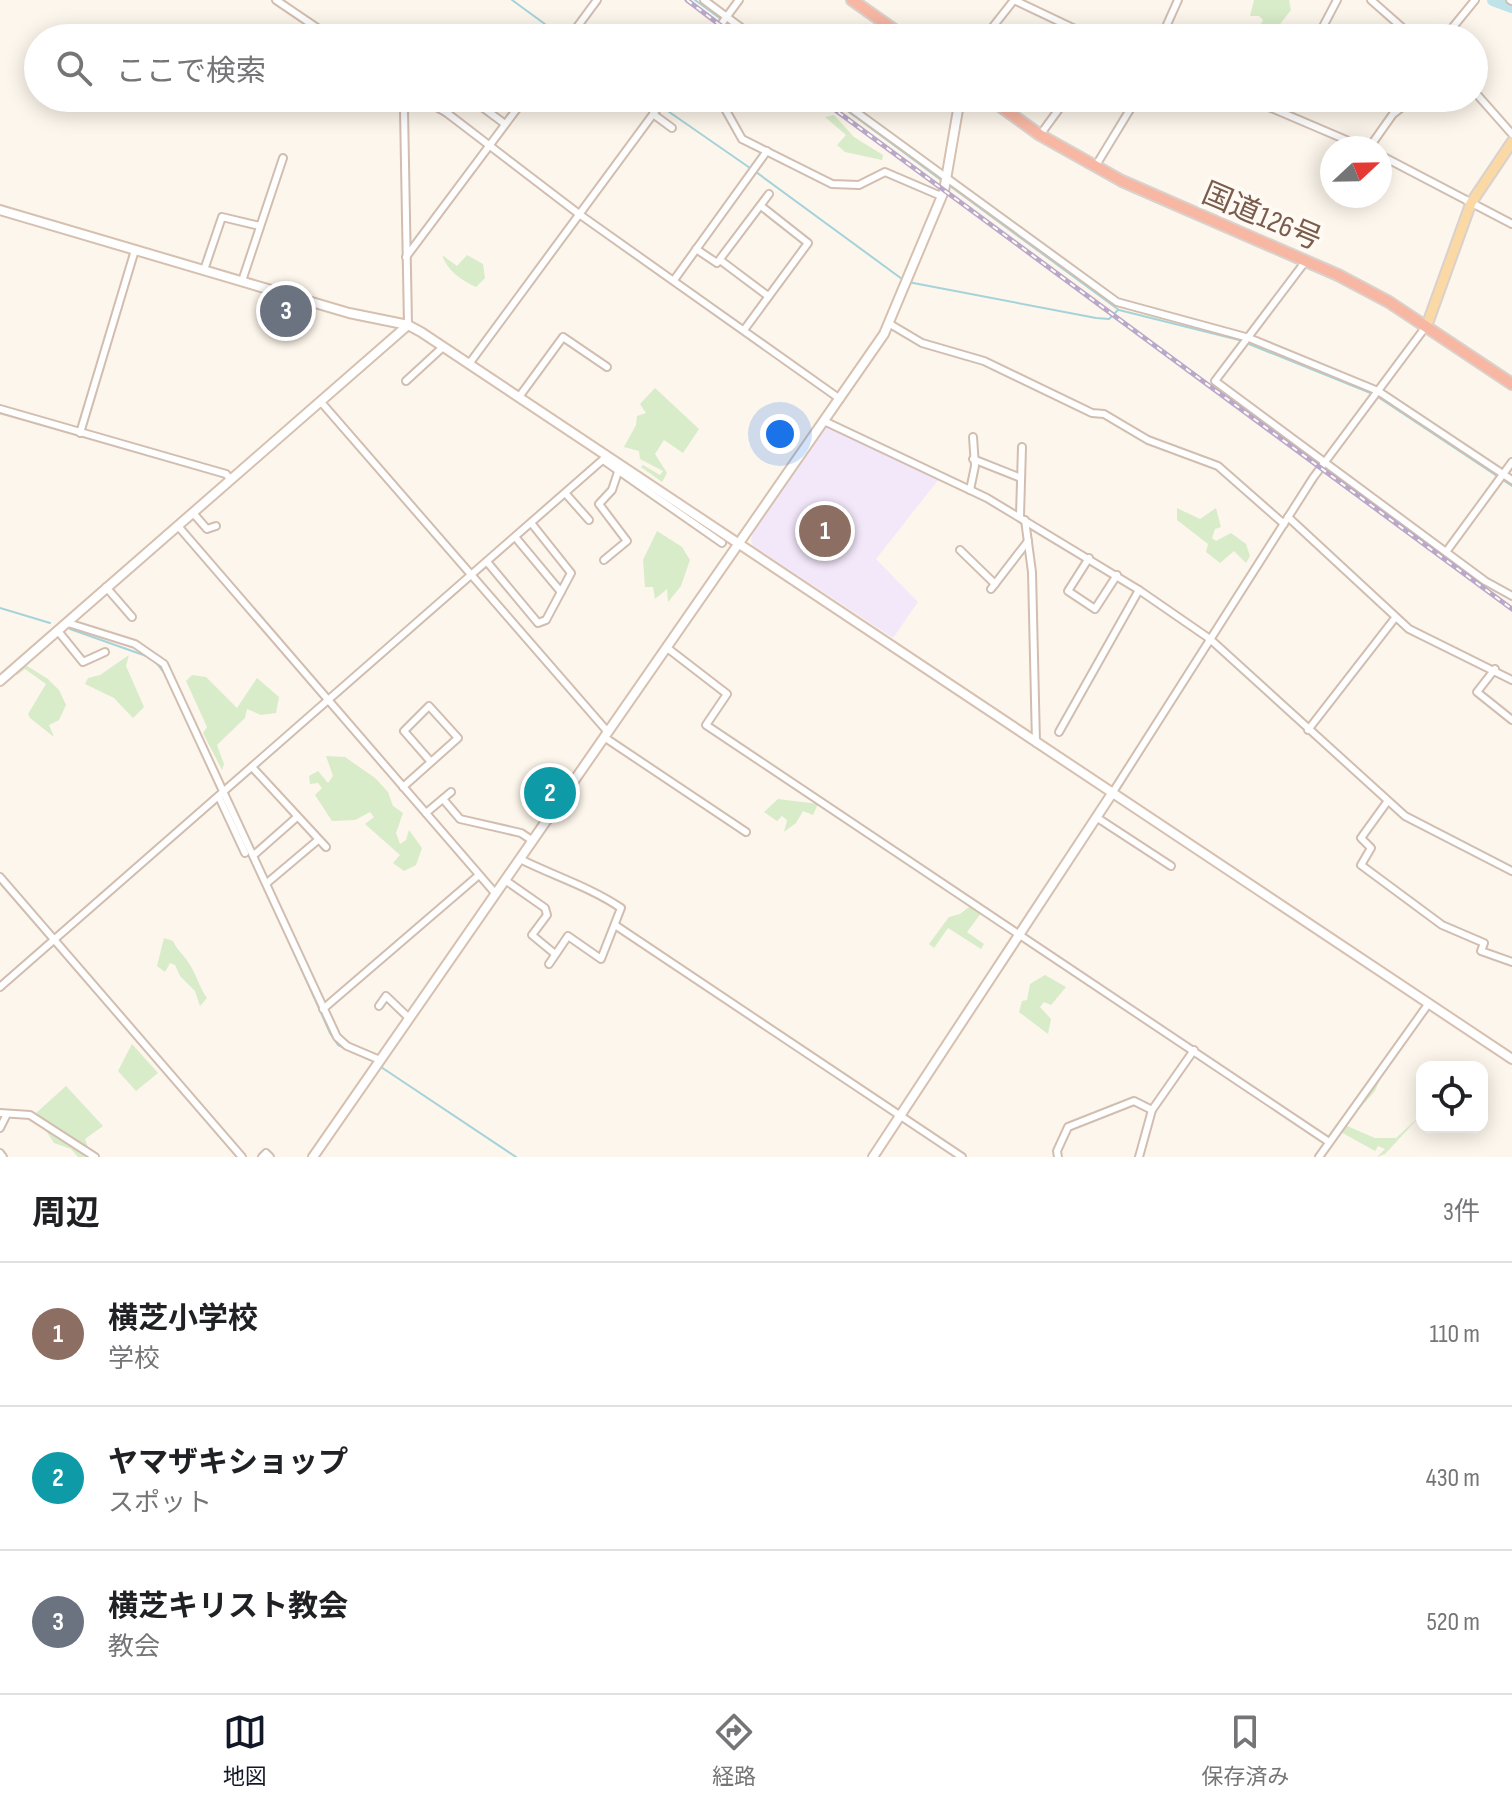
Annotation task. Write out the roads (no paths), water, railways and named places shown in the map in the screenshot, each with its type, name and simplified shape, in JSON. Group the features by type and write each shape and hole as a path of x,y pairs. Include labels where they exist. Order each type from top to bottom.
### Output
{"highway":[{"path":"852,0 886,24"},
{"name":"国道126号","path":"1008,112 1040,135 1095,167 1367,289 1427,325 1512,384"}],"main road":[{"path":"1427,325 1471,203 1512,142"}],"street":[{"path":"276,0 311,24"},
{"path":"579,24 597,0"},
{"path":"704,0 736,24"},
{"path":"722,24 739,0"},
{"path":"995,24 1014,0 1065,24"},
{"path":"1167,24 1178,0"},
{"path":"1324,24 1337,0"},
{"path":"1371,0 1398,24"},
{"path":"1455,24 1475,0"},
{"path":"1488,107 1512,134"},
{"path":"404,112 408,325"},
{"path":"489,112 505,124"},
{"path":"406,257 514,112"},
{"path":"727,112 742,139 832,184 859,185 885,172 945,186"},
{"path":"854,112 945,186 1117,302 1249,339 1376,394 1512,480"},
{"path":"313,1157 890,324 945,186 958,112"},
{"path":"1040,135 1057,112"},
{"path":"1095,167 1128,112"},
{"path":"1283,112 1339,136"},
{"path":"1376,136 1396,112"},
{"path":"447,113 579,214 840,399"},
{"path":"469,364 653,114 672,128"},
{"path":"674,280 767,151"},
{"path":"242,281 283,158"},
{"path":"1392,161 1512,224"},
{"path":"696,249 717,263 769,194"},
{"path":"744,330 808,243 761,206"},
{"path":"0,210 349,313 408,325 1512,1059"},
{"path":"204,270 222,217 260,226"},
{"path":"80,433 135,250"},
{"path":"720,260 768,296"},
{"path":"1305,262 1215,381 1446,552 1512,596"},
{"path":"890,324 922,343 984,361 1092,413 1104,414 1148,440 1218,466 1286,521 1395,618 1417,633 1512,680"},
{"path":"0,681 408,325"},
{"path":"873,1157 1022,934 1286,521 1427,325"},
{"path":"519,397 563,337 607,367"},
{"path":"406,381 443,347"},
{"path":"321,402 474,575 606,734 746,832"},
{"path":"0,409 226,474 231,480"},
{"path":"824,421 970,490 1117,575 1210,639 1405,816 1512,871"},
{"path":"970,490 973,437"},
{"path":"1022,447 1022,518 1032,572 1036,743"},
{"path":"605,458 618,472 722,543"},
{"path":"0,987 605,458"},
{"path":"973,459 1021,478"},
{"path":"1446,552 1512,462"},
{"path":"604,560 627,541 599,504 612,490 618,472"},
{"path":"566,494 589,520"},
{"path":"193,513 207,529 216,526"},
{"path":"488,563 538,623 546,620 571,573 532,524"},
{"path":"178,526 495,893"},
{"path":"516,538 561,592"},
{"path":"960,550 993,586 1028,541"},
{"path":"1089,558 1068,591 1095,609 1117,575"},
{"path":"106,587 132,617"},
{"path":"1059,732 1139,590"},
{"path":"1308,730 1395,618"},
{"path":"68,623 135,644 164,664 245,853"},
{"path":"58,631 83,662 105,652"},
{"path":"666,646 727,694 706,725 1329,1142"},
{"path":"1495,669 1477,692 1512,720"},
{"path":"403,787 458,738 429,706 404,731 431,762"},
{"path":"252,767 326,847"},
{"path":"426,813 451,792"},
{"path":"222,794 255,854 323,1009 341,1042 380,1060"},
{"path":"443,799 460,819 521,833 533,841"},
{"path":"1387,802 1361,838 1371,848 1361,865 1442,925 1484,943 1481,951 1512,962"},
{"path":"255,854 297,817"},
{"path":"1096,817 1171,866"},
{"path":"267,883 318,840"},
{"path":"520,859 596,891 621,908 601,959 568,936 549,964"},
{"path":"323,1009 479,875"},
{"path":"0,877 242,1157"},
{"path":"505,880 545,908 547,915 532,935 555,954"},
{"path":"615,925 962,1157"},
{"path":"379,1006 386,996 409,1018"},
{"path":"1331,1157 1321,1154 1429,1003"},
{"path":"1139,1157 1152,1110 1194,1050"},
{"path":"1058,1157 1057,1151 1068,1127 1134,1101 1152,1110"},
{"path":"0,1128 3,1115 30,1115 95,1157"},
{"path":"262,1157 266,1153 270,1157"}],"waterway":[{"path":"512,0 545,24"},
{"path":"695,0 728,24"},
{"path":"1493,0 1512,7"},
{"path":"669,112 750,168"},
{"path":"849,112 941,180"},
{"path":"756,172 902,279"},
{"path":"950,186 1119,310 1239,340 1373,394"},
{"path":"908,282 1096,318 1109,319 1118,310"},
{"path":"1378,397 1512,486"},
{"path":"0,608 50,623"},
{"path":"70,629 149,657"},
{"path":"154,660 165,674"},
{"path":"261,879 330,1033 338,1045 370,1060"},
{"path":"381,1067 516,1157"}],"railway":[{"path":"687,0 719,24"},
{"path":"838,112 1512,609"}],"place":[{"name":"横芝キリスト教会","path":"286,311"},
{"name":"横芝小学校","path":"825,531"},
{"name":"ヤマザキショップ","path":"550,793"}]}
